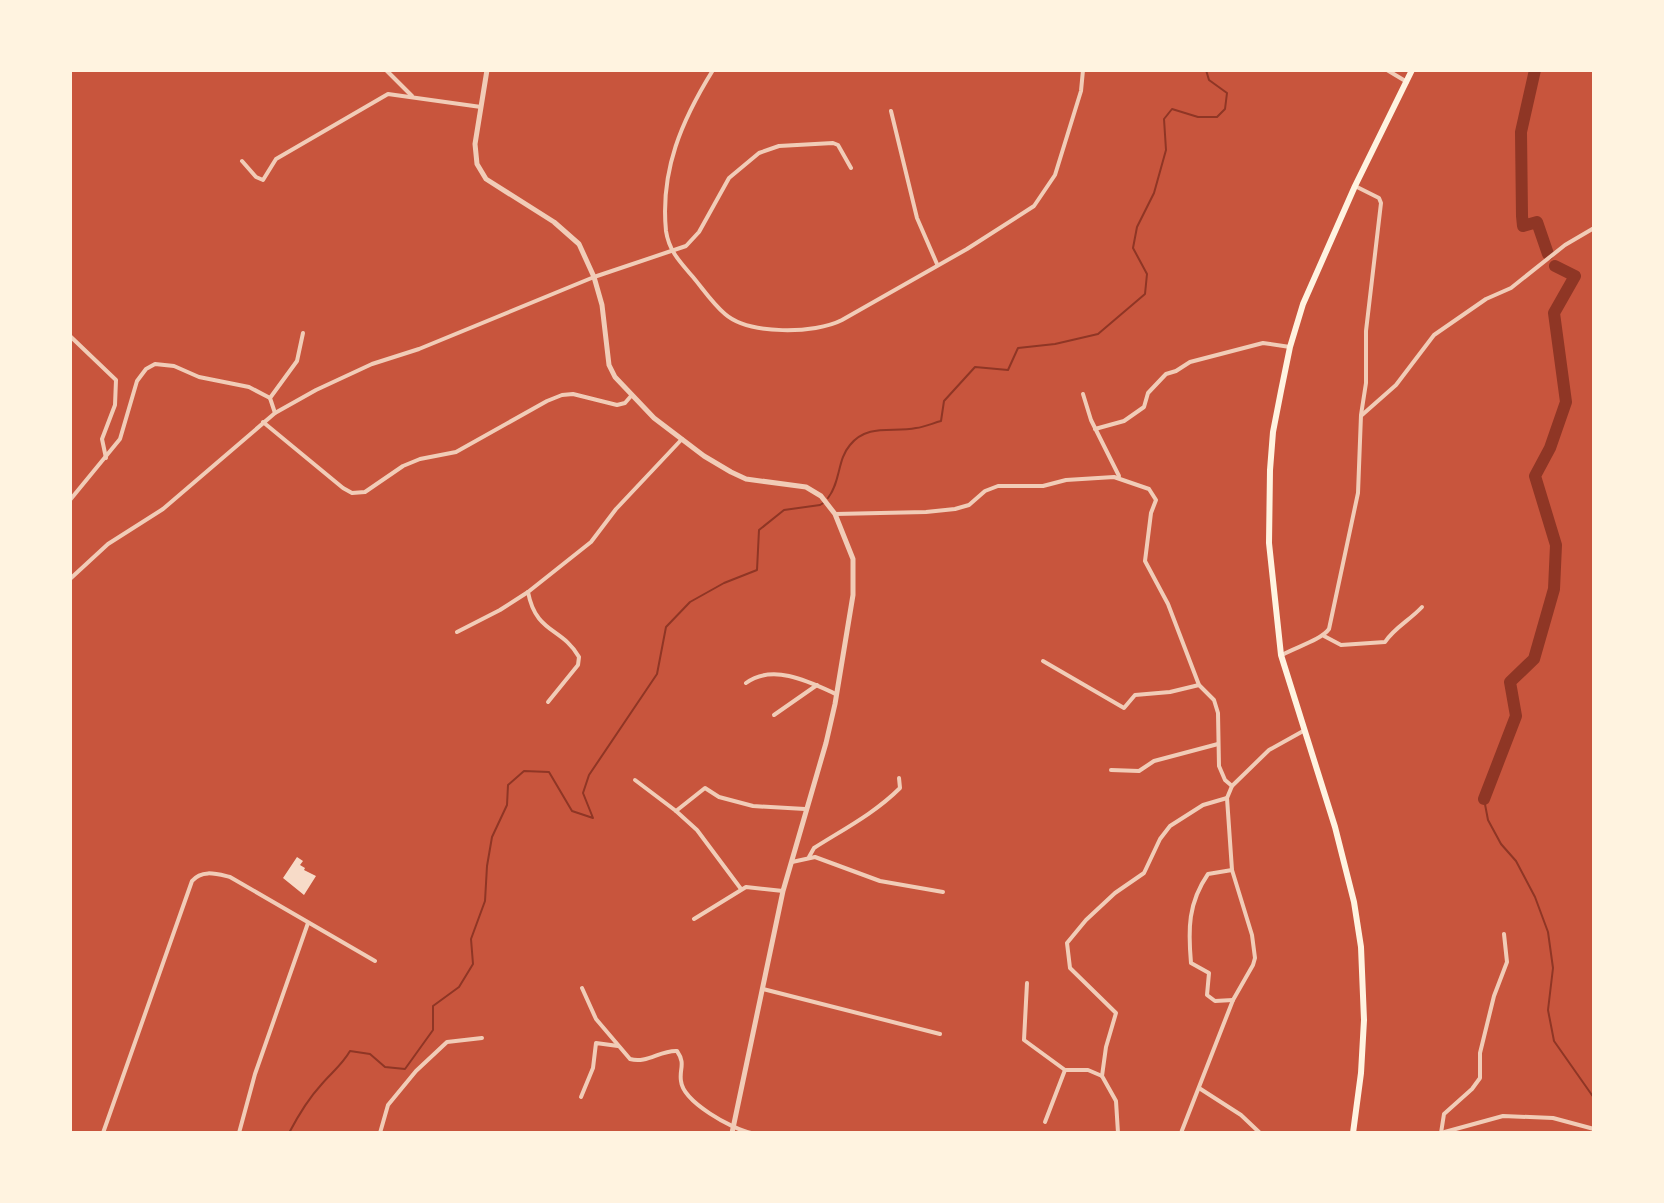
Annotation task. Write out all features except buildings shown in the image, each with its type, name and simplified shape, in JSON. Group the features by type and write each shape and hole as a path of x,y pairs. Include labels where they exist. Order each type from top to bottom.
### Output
{"highway":[{"path":"1353,1133 1364,1020 1361,947 1341,849 1281,655 1271,577 1269,507 1273,432 1290,347 1303,304 1355,186 1412,70"}],"street":[{"path":"386,70 412,96"},
{"path":"487,70 475,151 480,171 496,187 568,233 579,244 602,305 609,365 615,377 631,396 704,456 746,479 806,487 821,496 835,514 851,551 855,582 826,743 783,891 732,1130"},
{"path":"713,70 690,108 672,155 665,215 672,253 725,315 744,324 796,330 832,326 1028,211 1046,192 1055,175 1081,91 1083,70"},
{"path":"1387,70 1407,82"},
{"path":"242,161 256,177 263,180 276,159 388,94 481,107"},
{"path":"891,111 917,218 937,264"},
{"path":"70,579 108,544 163,509 275,413 372,364 419,349 594,277 672,253 692,241 729,178 759,153 779,146 833,143 838,145 851,168"},
{"path":"1281,655 1301,643 1324,636 1329,629 1358,493 1361,415 1366,383 1367,313 1381,203 1379,198 1355,186"},
{"path":"1361,415 1396,385 1439,331 1486,299 1511,288 1565,245 1594,228"},
{"path":"270,398 297,361 303,333"},
{"path":"70,336 116,380 115,405 102,439 106,458"},
{"path":"1095,429 1124,421 1144,407 1148,393 1166,374 1190,362 1263,343 1290,347"},
{"path":"70,500 120,439 137,381 146,369 155,364 174,366 199,377 249,387 270,398 275,413"},
{"path":"263,422 343,488 356,494 365,492 414,461 456,452 547,401 573,394 617,405 625,403 631,396"},
{"path":"1083,394 1095,429 1120,477"},
{"path":"457,632 528,592 591,542 616,509 682,439"},
{"path":"835,514 955,509 969,505 985,491 998,486 1043,486 1066,480 1120,477 1149,489 1155,496 1145,561 1168,604 1199,685 1216,705 1219,766 1225,780 1232,786"},
{"path":"528,592 538,619 569,644 579,657 578,665 548,702"},
{"path":"1324,636 1341,645 1385,642 1391,632 1404,625 1422,607"},
{"path":"1043,661 1124,708 1135,695 1170,692 1199,685"},
{"path":"746,683 752,678 776,675 799,678 836,694"},
{"path":"774,715 817,685"},
{"path":"1181,1133 1233,1000 1253,965 1255,954 1232,870 1227,798 1232,786 1269,750 1306,729"},
{"path":"1111,770 1139,771 1154,761 1218,744"},
{"path":"809,857 817,846 892,796 900,788 899,778"},
{"path":"635,780 697,830 741,889"},
{"path":"676,811 705,788 719,797 753,806 805,809"},
{"path":"1118,1133 1116,1101 1102,1076 1116,1013 1070,968 1067,943 1115,893 1144,873 1160,839 1170,826 1203,805 1227,798"},
{"path":"790,863 809,857 880,881 943,892"},
{"path":"1232,870 1208,874 1197,890 1189,913 1188,928 1191,963 1209,973 1207,995 1215,1001 1233,1000"},
{"path":"103,1133 195,878 204,873 230,877 375,961"},
{"path":"694,919 741,889 752,887 783,891"},
{"path":"239,1133 255,1074 308,923"},
{"path":"1504,934 1507,962 1494,996 1480,1053 1480,1078 1444,1114 1441,1133 1503,1116 1553,1118 1594,1129"},
{"path":"1027,983 1024,1040 1065,1070 1088,1070 1102,1076"},
{"path":"582,988 596,1019 630,1059 647,1060 668,1051 679,1052 683,1068 681,1081 687,1097 732,1130 751,1133"},
{"path":"761,989 940,1034"},
{"path":"380,1133 388,1105 416,1071 447,1042 482,1038"},
{"path":"581,1097 593,1068 596,1043 618,1046"},
{"path":"1045,1122 1065,1070"},
{"path":"1199,1088 1241,1115 1260,1133"}],"waterway":[{"path":"828,498 846,451 857,438 873,431 916,428 941,421 944,401 975,367 1008,370 1018,348 1055,344 1098,334 1145,294 1147,274 1133,248 1137,227 1154,193 1166,150 1164,119 1172,109 1198,117 1217,117 1225,109 1227,93 1209,80 1206,70"},
{"path":"1535,70 1521,132 1522,216 1523,226 1537,222 1548,254"},
{"path":"1484,799 1516,716 1510,682 1534,659 1554,589 1556,545 1535,476 1550,448 1566,402 1554,313 1575,276 1555,266"},
{"path":"289,1133 312,1096 350,1051 370,1054 385,1067 405,1069 433,1030 433,1006 459,987 473,964 471,939 485,901 492,837 507,805 508,785 524,771 549,772 572,811 593,818 583,793 589,775 657,674 666,627 690,602 724,583 757,570 759,530 784,510 825,502"},
{"path":"1484,799 1488,820 1501,844 1516,861 1535,897 1548,932 1553,968 1548,1010 1554,1041 1594,1098"}]}
